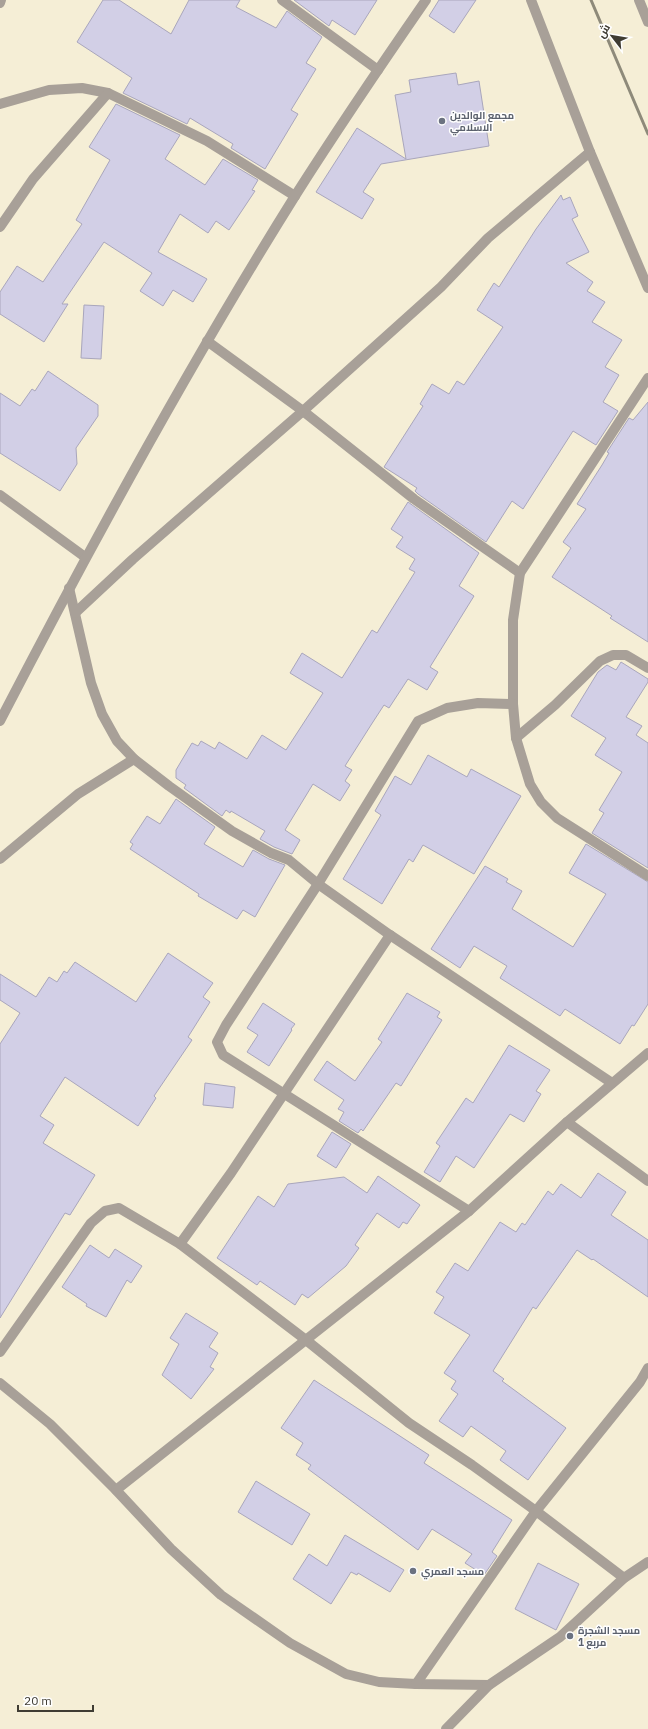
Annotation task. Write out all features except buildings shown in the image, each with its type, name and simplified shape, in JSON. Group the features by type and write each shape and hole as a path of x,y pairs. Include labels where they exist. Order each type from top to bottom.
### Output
{"street":[{"path":"282,0 378,70"},
{"path":"0,721 85,557 207,342 296,196 378,70 426,0"},
{"path":"531,0 590,152 648,288"},
{"path":"638,0 648,22"},
{"path":"0,104 49,90 82,88 108,93 207,142 296,196"},
{"path":"0,227 33,179 108,93"},
{"path":"75,613 133,559 303,411 441,287 488,238 590,152"},
{"path":"207,342 303,411 414,499 520,572"},
{"path":"648,378 520,572 513,620 513,704 516,738 530,784 541,802 557,818 648,876"},
{"path":"0,495 85,557"},
{"path":"69,588 91,683 102,714 117,741 134,759 232,831 271,853 289,860 318,884 390,935 612,1083"},
{"path":"516,738 554,705 600,661 613,654 626,656 648,668"},
{"path":"470,1210 223,1055 217,1042 226,1025 318,884 418,721 447,708 478,703 513,704"},
{"path":"0,859 78,794 134,759"},
{"path":"180,1244 231,1173 390,935"},
{"path":"116,1490 470,1210 567,1122 648,1053"},
{"path":"567,1122 648,1181"},
{"path":"0,1352 91,1223 106,1211 119,1208 180,1244 306,1340 409,1424 472,1465 536,1511 624,1578"},
{"path":"416,1684 536,1511 640,1382 648,1368"},
{"path":"0,1383 50,1424 116,1490 171,1549 221,1595 290,1643 346,1674 379,1682 489,1685"},
{"path":"446,1729 489,1685 560,1636 624,1578 648,1562"}],"railway":[{"path":"591,0 648,134"}],"place":[{"name":"مجمع الوالدين الاسلامي","path":"442,121"},
{"name":"مسجد العمري","path":"413,1571"},
{"name":"مسجد الشجرة مربع 1","path":"570,1636"}]}
